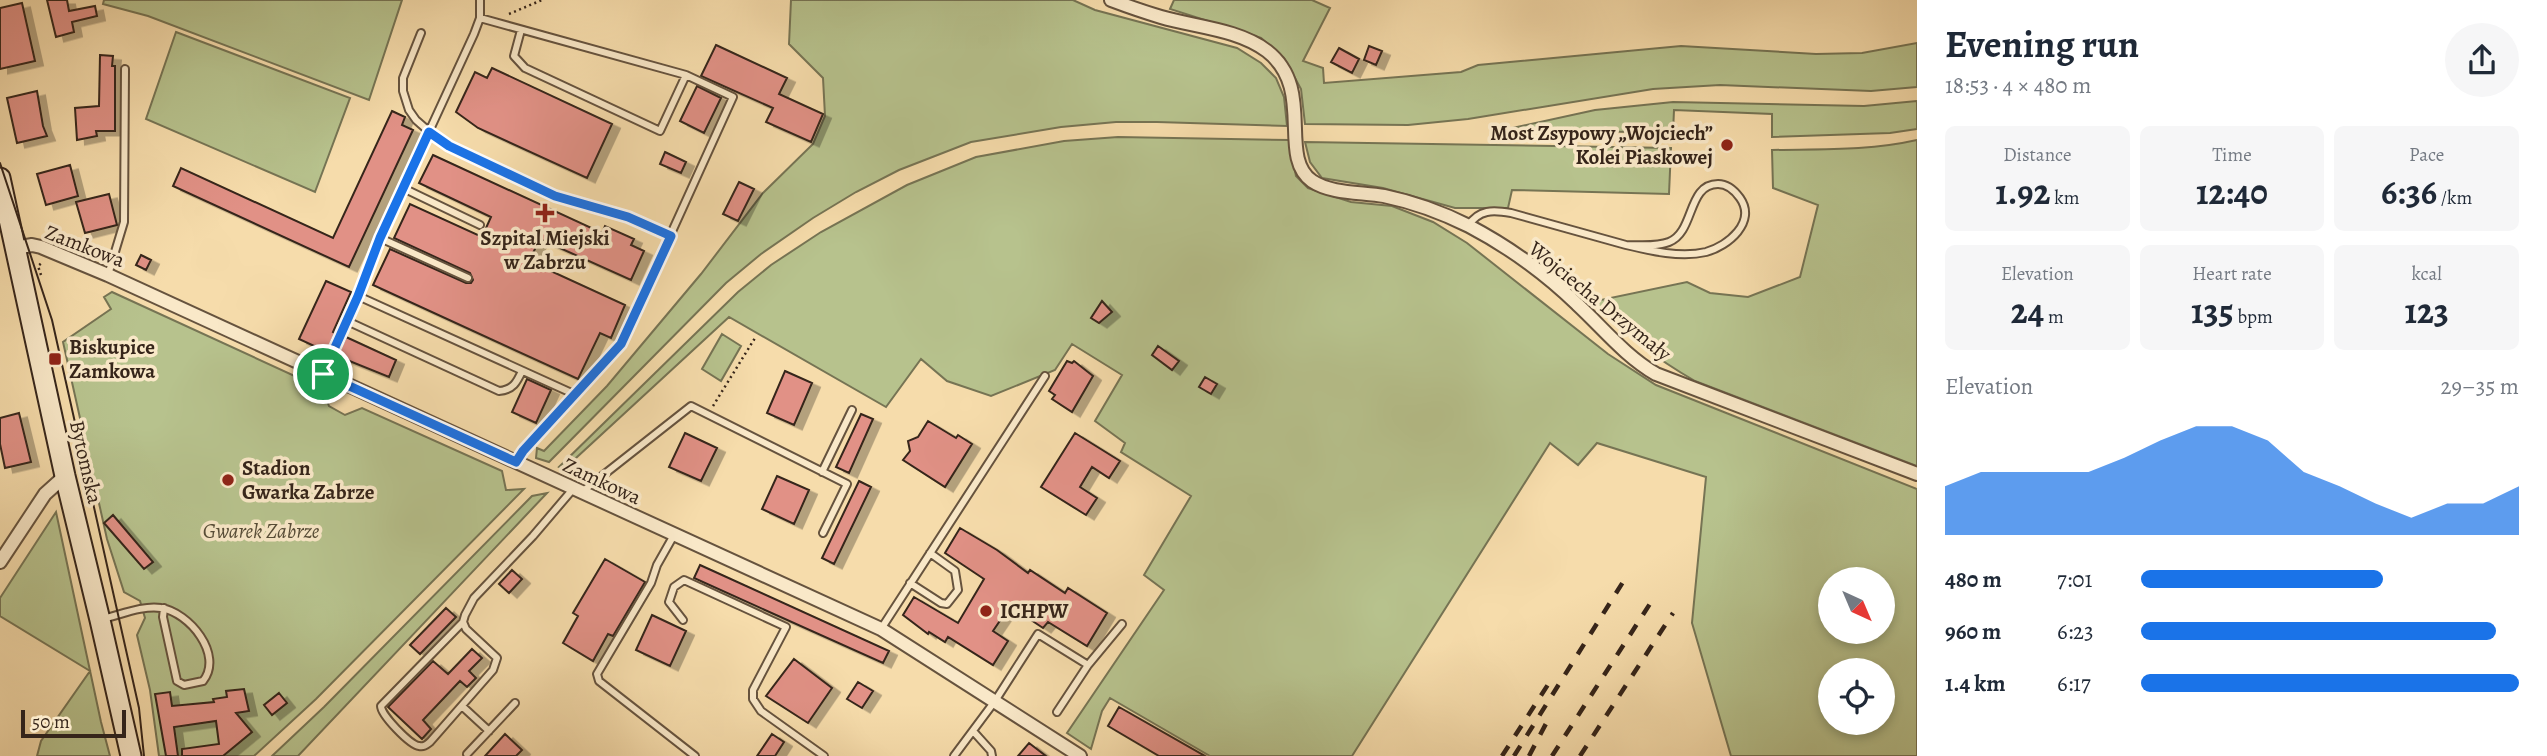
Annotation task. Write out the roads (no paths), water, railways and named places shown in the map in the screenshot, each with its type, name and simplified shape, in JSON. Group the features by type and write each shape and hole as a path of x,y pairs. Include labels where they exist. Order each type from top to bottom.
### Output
{"street":[{"name":"Wojciecha Drzymały","path":"1111,0 1161,17 1236,36 1266,51 1279,62 1293,92 1298,160 1311,180 1323,187 1385,196 1410,203 1468,226 1551,281 1629,355 1656,374 1917,474"},
{"name":"Bytomska","path":"0,178 4,219 15,248 131,756"},
{"name":"Zamkowa","path":"15,248 33,245 41,247 108,275 881,629 1073,754"},
{"path":"0,562 45,494 65,476"}],"lane":[{"path":"323,374 358,296 380,238 480,18 480,0"},
{"path":"480,18 686,75 733,97 621,344 516,462"},
{"path":"521,30 514,56 524,68 660,131 686,75"},
{"path":"421,33 403,78 404,91 409,110 429,132 449,146 555,196 628,217 671,236"},
{"path":"108,275 124,222 125,69"},
{"path":"1468,226 1479,214 1497,211 1626,245 1666,253 1704,253 1726,243 1743,224 1743,202 1727,187 1718,184 1707,186 1700,193 1688,222 1676,238 1653,245 1626,245"},
{"path":"403,188 480,225"},
{"path":"380,238 468,278"},
{"path":"358,296 576,395"},
{"path":"347,321 499,391 513,387 522,371"},
{"path":"881,629 1045,376"},
{"path":"463,622 466,629 497,658 493,670 430,743 415,745 380,710 383,702 463,622 474,598 577,490 691,406 847,484 823,533"},
{"path":"822,472 852,410"},
{"path":"674,535 657,565 652,583 597,674 599,681 695,756"},
{"path":"910,583 947,604 958,590 955,571 930,553"},
{"path":"683,620 669,602 674,587 684,580 786,627 753,690 753,699 761,711 824,756"},
{"path":"100,620 164,608 187,622 204,643 211,668 203,681 184,685 177,681 163,617 164,608"},
{"path":"1057,712 1088,665 1122,624"},
{"path":"954,756 995,701 1038,634 1088,665"},
{"path":"467,754 515,703"},
{"path":"463,706 489,731"},
{"path":"973,731 991,751 992,756"}],"tram line":[{"path":"0,163 52,320 139,708 144,756"}],"railway":[{"path":"1514,756 1628,574"},
{"path":"1552,756 1655,596"},
{"path":"1580,756 1673,613"},
{"path":"1502,756 1549,683"},
{"path":"1529,756 1550,716"}],"place":[{"name":"Most Zsypowy „Wojciech” Kolei Piaskowej","path":"1727,145"},
{"name":"Szpital Miejski w Zabrzu","path":"545,213"},
{"name":"Biskupice Zamkowa","path":"55,359"},
{"name":"Stadion Gwarka Zabrze","path":"228,480"},
{"name":"ICHPW","path":"986,611"}],"park label":[{"name":"Gwarek Zabrze","path":"261,531"}]}
